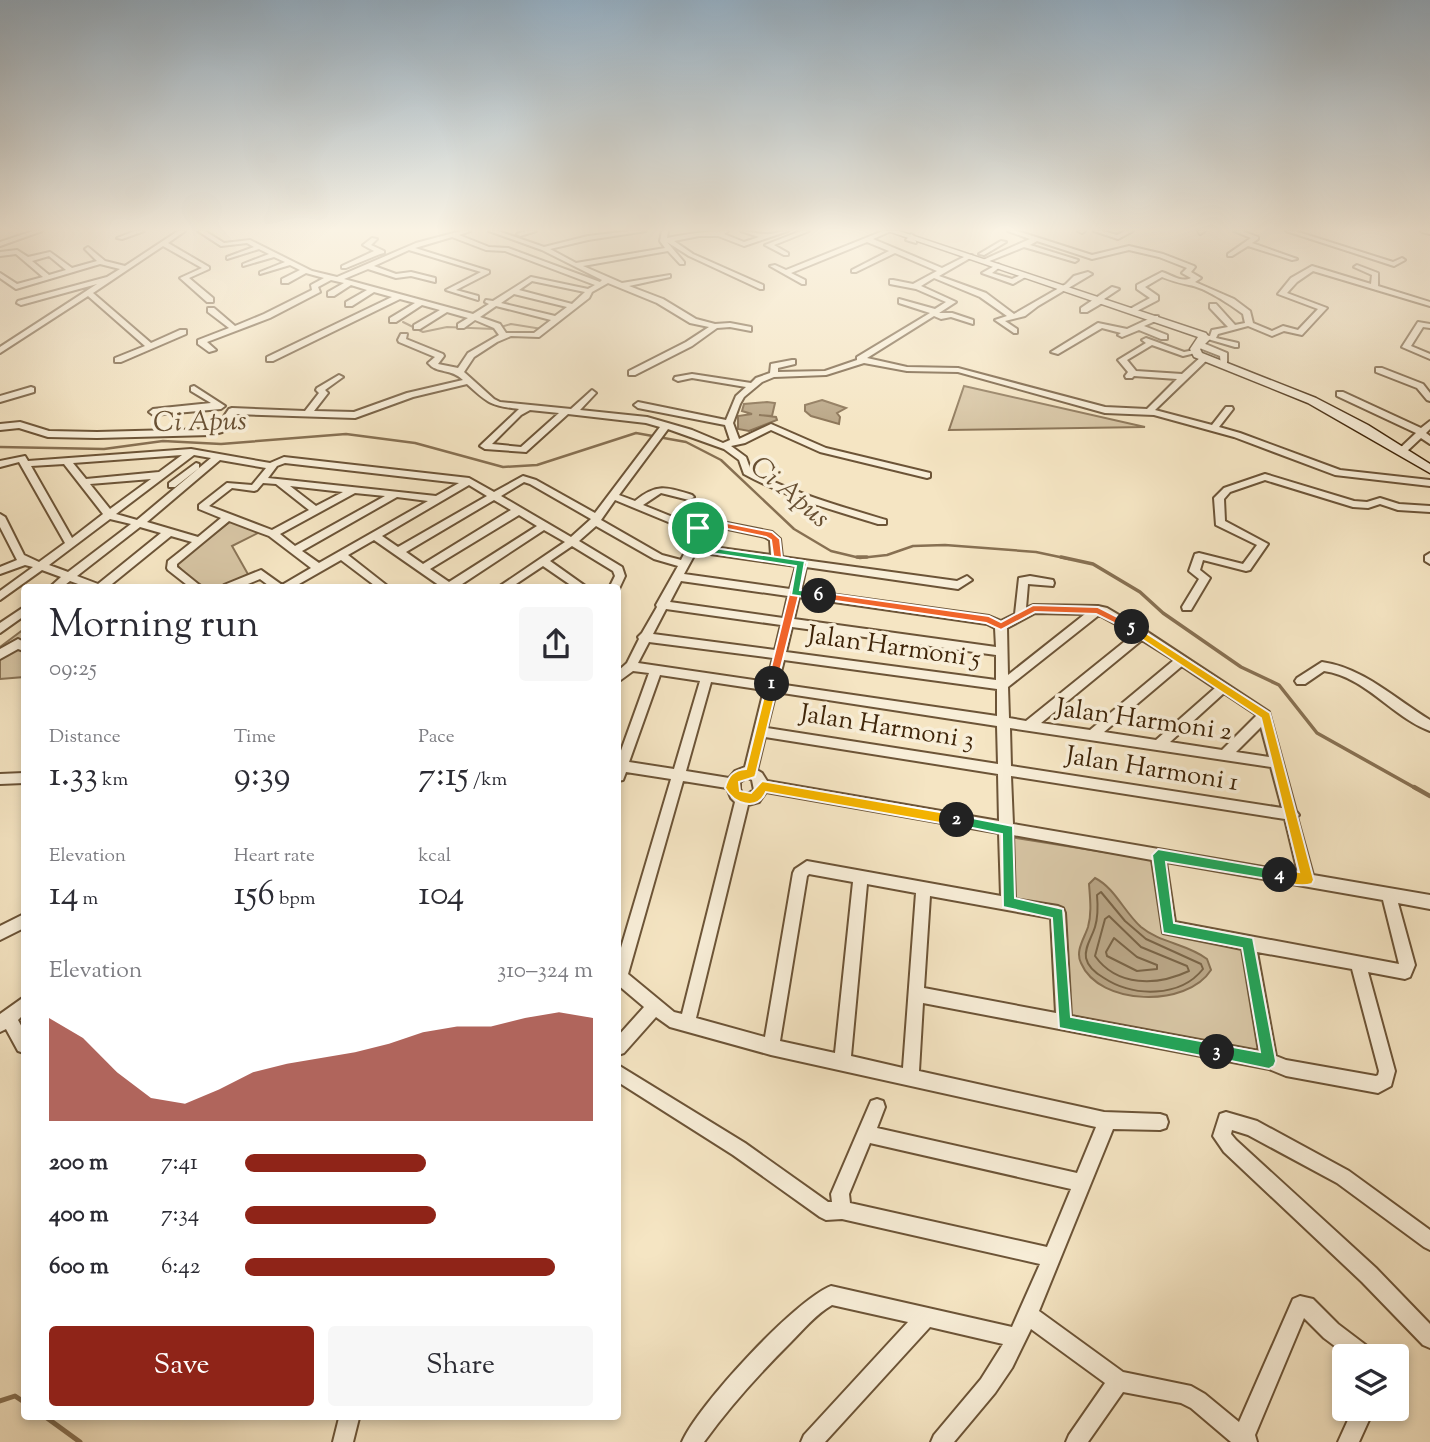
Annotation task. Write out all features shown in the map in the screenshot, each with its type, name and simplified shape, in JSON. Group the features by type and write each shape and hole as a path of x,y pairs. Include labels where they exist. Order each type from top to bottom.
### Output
{"main road":[{"path":"1100,299 1155,318 1204,343 1205,358 1294,392 1369,430 1430,469"}],"street":[{"path":"0,351 81,298"},
{"path":"95,298 150,346"},
{"path":"212,350 201,342 302,298"},
{"path":"349,304 358,298"},
{"path":"270,359 395,298"},
{"path":"403,298 474,317 501,330 530,337 583,298"},
{"path":"478,298 556,319"},
{"path":"461,326 501,298"},
{"path":"542,298 572,306"},
{"path":"654,298 693,321 748,329"},
{"path":"882,522 814,501 758,479 745,470 743,459 730,444 729,423 740,396 751,385 774,375 819,375 858,360 952,302 943,298"},
{"path":"988,298 1014,317"},
{"path":"1014,331 998,322 1022,314 1048,298"},
{"path":"1132,310 1154,298"},
{"path":"1221,298 1244,310 1249,315 1249,324"},
{"path":"1184,377 1131,375 1122,360 1148,341 1183,354 1204,343 1215,332 1249,324 1272,334 1283,328 1298,333 1324,308 1290,298"},
{"path":"1412,298 1430,304"},
{"path":"21,303 34,299"},
{"path":"1084,310 1100,299"},
{"path":"902,301 941,317 952,315 970,322"},
{"path":"393,320 420,303"},
{"path":"1213,306 1234,328"},
{"path":"211,310 233,329"},
{"path":"417,327 445,310"},
{"path":"1055,352 1101,325 1125,334 1155,318"},
{"path":"1430,326 1421,324 1406,347 1430,357"},
{"path":"632,373 689,344 715,326"},
{"path":"1139,327 1164,337"},
{"path":"460,371 471,355 501,330"},
{"path":"118,360 183,332"},
{"path":"404,336 402,340 440,356 433,364 460,371 494,402 666,425 719,446 741,442 771,427 823,450 926,475"},
{"path":"1204,343 1235,345"},
{"path":"1204,343 1222,354 1224,364"},
{"path":"1150,411 1205,358"},
{"path":"858,360 871,360 912,370 958,370 1100,409 1150,411 1214,428 1338,473 1377,490 1398,507 1430,509"},
{"path":"774,375 774,366 792,362"},
{"path":"691,364 692,376"},
{"path":"1379,370 1420,386 1428,393"},
{"path":"678,379 692,376 751,385"},
{"path":"308,413 324,393 320,390 339,377"},
{"path":"194,389 230,412 355,415 405,396 469,381"},
{"path":"0,399 31,390"},
{"path":"529,407 517,413 485,446 523,449 592,393"},
{"path":"1340,394 1422,431 1430,441"},
{"path":"405,396 419,406"},
{"path":"153,412 220,405"},
{"path":"638,405 729,423"},
{"path":"1214,428 1229,409"},
{"path":"0,427 23,426 48,434 86,435 211,432 219,430 230,412"},
{"path":"1369,430 1383,414"},
{"path":"1402,452 1430,424"},
{"path":"512,584 573,541 596,520 666,425"},
{"path":"0,596 191,452"},
{"path":"25,464 191,452 272,466"},
{"path":"172,485 214,456"},
{"path":"59,584 163,505 214,456"},
{"path":"0,464 20,458 70,543"},
{"path":"66,460 109,515 201,541"},
{"path":"318,568 273,534 202,507 230,485 251,489 272,466 284,460 469,481 620,570 616,584"},
{"path":"84,482 162,474"},
{"path":"1187,607 1205,578 1195,571 1199,556 1246,568 1263,544 1220,523 1219,498 1227,490 1265,477 1353,504 1368,505 1377,490"},
{"path":"262,480 439,499"},
{"path":"398,552 519,480 529,480 657,557 684,564"},
{"path":"290,584 469,481"},
{"path":"279,483 316,510"},
{"path":"1377,490 1430,483"},
{"path":"637,505 653,491 661,488 689,497"},
{"path":"273,534 353,490"},
{"path":"295,550 394,495"},
{"path":"614,496 698,528 701,534 631,665 621,675"},
{"path":"163,505 175,509"},
{"path":"423,568 519,510"},
{"path":"0,517 25,561"},
{"path":"193,584 172,566 228,517"},
{"path":"698,528 707,522 768,534 775,539 777,559"},
{"path":"455,584 545,525"},
{"path":"104,584 170,531"},
{"path":"375,536 446,584"},
{"path":"0,545 12,541"},
{"path":"694,548 958,585 967,580"},
{"path":"341,555 380,584"},
{"path":"1430,556 1430,561"},
{"path":"0,571 25,561 89,584"},
{"path":"543,561 577,584"},
{"path":"750,774 802,563"},
{"path":"237,584 261,574 276,584"},
{"path":"677,577 989,620 1001,626"},
{"path":"300,579 306,584"},
{"path":"1020,615 1023,581 1026,579 1049,583"},
{"path":"661,605 1001,652"},
{"path":"1001,626 1038,608 1098,610 1110,614 1265,715 1307,880"},
{"path":"1003,685 1098,610"},
{"path":"0,629 21,613"},
{"path":"1001,626 1008,903"},
{"path":"1028,726 1142,634"},
{"name":"Jalan Harmoni 5","path":"644,637 1003,685"},
{"path":"0,655 18,643 21,646"},
{"path":"621,658 631,665"},
{"path":"1091,736 1182,660"},
{"name":"Jalan Harmoni 2","path":"631,665 1277,763"},
{"path":"1301,681 1322,666 1329,667 1365,683 1430,726"},
{"path":"621,764 656,670"},
{"path":"621,969 707,677"},
{"path":"1157,746 1223,687"},
{"path":"1224,755 1265,715"},
{"name":"Jalan Harmoni 3","path":"761,732 1006,769"},
{"path":"621,769 732,784"},
{"name":"Jalan Harmoni 1","path":"1006,769 1292,815"},
{"path":"750,774 759,778 762,786 757,796 743,798 735,794 732,784 736,776 750,774"},
{"path":"0,779 21,778"},
{"path":"762,786 1430,902"},
{"path":"687,1024 743,798"},
{"path":"1158,855 1168,928 1399,972 1406,970 1389,895"},
{"path":"771,1047 801,871 807,867 1058,913 1064,1023"},
{"path":"842,1063 861,877"},
{"path":"910,1077 924,887"},
{"path":"0,933 21,922"},
{"path":"1248,943 1269,1061"},
{"path":"916,994 1269,1061 1286,1068 1378,1085 1385,1080 1387,1071 1358,965"},
{"path":"621,978 670,1019 771,1047 1104,1120 1160,1122"},
{"path":"21,1007 4,1021 21,1041"},
{"path":"621,1044 655,1007"},
{"path":"621,1075 739,1149 822,1209 833,1212 842,1209 1051,1257"},
{"path":"842,1209 840,1194 877,1107"},
{"path":"941,1442 997,1375 1017,1338 1104,1129 1104,1120"},
{"path":"1430,1241 1343,1177 1251,1126 1226,1121 1222,1136 1230,1146 1359,1265 1430,1338"},
{"path":"866,1134 1082,1182"},
{"path":"692,1442 735,1386 824,1298 838,1294 1017,1338"},
{"path":"1028,1315 1119,1381 1184,1393 1198,1401 1245,1440 1300,1306 1306,1306 1348,1344"},
{"path":"811,1442 926,1317"},
{"path":"1076,1442 1119,1381"},
{"path":"343,1442 348,1420"},
{"path":"1348,1442 1358,1421"}],"shaded area":[{"path":"964,386 1145,427 949,430"},
{"path":"231,521 264,530 232,546 249,576 229,584 200,584 176,564"},
{"path":"21,631 21,677 0,679 0,647"},
{"path":"1010,837 1154,860 1164,929 1243,946 1262,1054 1070,1015 1064,911 1011,902"}],"water":[{"path":"822,400 846,408 837,413 840,417 839,424 811,416 805,411 805,405"},
{"path":"775,403 772,416 759,415 776,417 777,420 749,431 738,429 738,416 752,414 742,411 744,404"},
{"path":"1095,878 1114,894 1141,927 1157,937 1199,954 1207,959 1211,970 1199,982 1183,991 1164,996 1124,994 1106,988 1091,977 1081,963 1079,954 1089,922 1089,884"}],"waterway":[{"path":"403,322 423,332 447,327 494,329 511,324 542,329"},
{"name":"Ci Apus","path":"0,447 104,449 163,441 221,444 346,434 415,443 503,467 537,465 636,433 686,442 721,460 794,529 831,551 860,558 887,555 913,546 945,545 1036,552 1069,559"},
{"name":"Ci Apus","path":"857,557 867,557"},
{"name":"Ci Apus","path":"1061,557 1093,564 1140,592 1163,613 1241,667 1279,685 1317,733 1417,789"},
{"name":"Ci Apus","path":"1414,787 1430,796"},
{"path":"0,1401 15,1396 21,1400"},
{"path":"50,1420 80,1442"}],"route":[{"path":"698,528 701,534 694,548 802,563 794,593 989,620 1001,626 1024,612 1038,608 1103,611 1264,714 1267,717 1307,880 1158,855 1168,928 1248,943 1269,1061 1064,1023 1058,913 1008,903 1008,830 762,786 760,793 753,798 743,798 735,794 732,784 736,776 750,774 794,593 802,563 777,559 775,539 768,534 707,522 698,528"}]}
